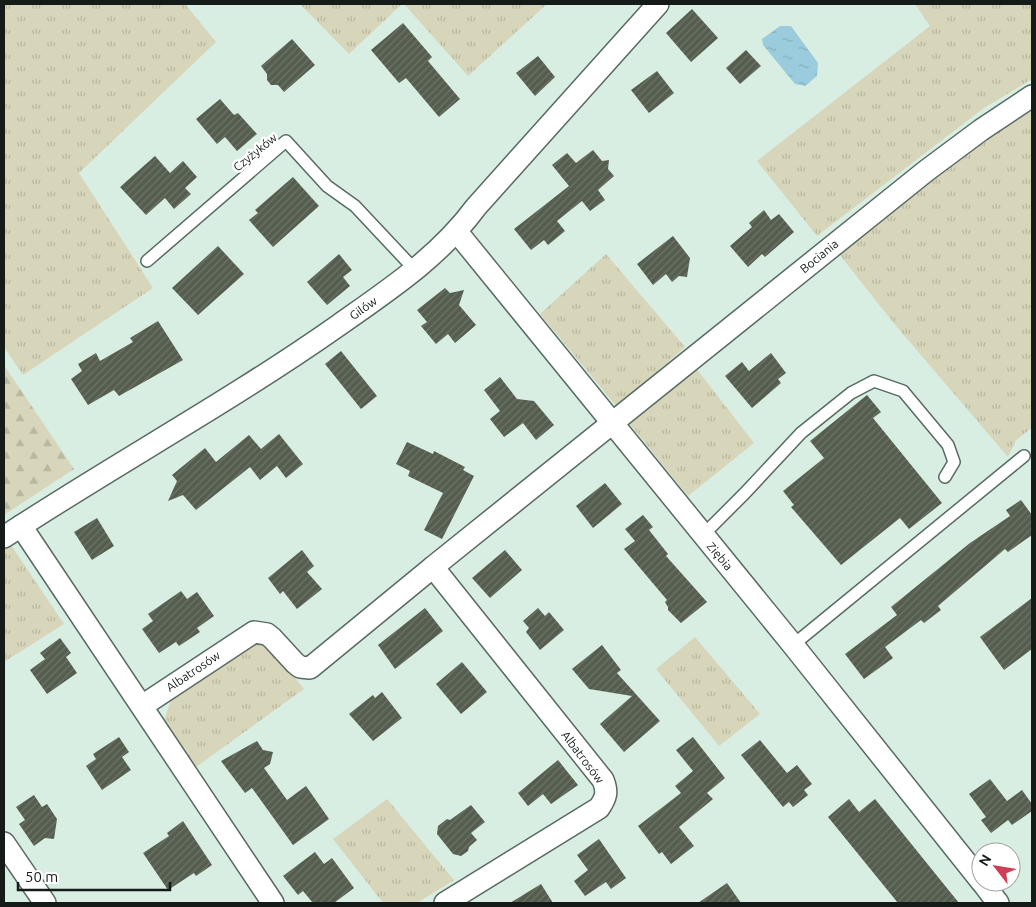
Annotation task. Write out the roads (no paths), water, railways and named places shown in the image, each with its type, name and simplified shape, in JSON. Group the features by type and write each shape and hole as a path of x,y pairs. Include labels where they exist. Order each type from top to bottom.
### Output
{"street":[{"name":"Gilów","path":"12,531 272,372 416,271 457,232 476,206 658,4"},
{"name":"Bociania","path":"613,424 926,171 980,130 1032,96"},
{"name":"Ziębia","path":"457,232 702,536 793,645 971,869"},
{"name":"Albatrosów","path":"142,706 254,632 267,634 300,667 310,668 433,567 613,424"},
{"path":"12,531 142,706 274,903"},
{"name":"Albatrosów","path":"433,567 603,780 607,789 605,800 599,808 445,903"},
{"path":"4,843 45,903"},
{"name":"Ziębia","path":"989,892 998,903"}],"lane":[{"name":"Czyżyków","path":"147,261 286,142 326,186 355,206 416,271"},
{"path":"702,536 745,494 801,433 851,393 874,381 903,392 948,445 954,462 945,477"},
{"path":"793,645 1024,456"}],"water":[{"path":"780,26 791,26 818,63 817,76 805,86 795,84 763,45 762,39"}]}
